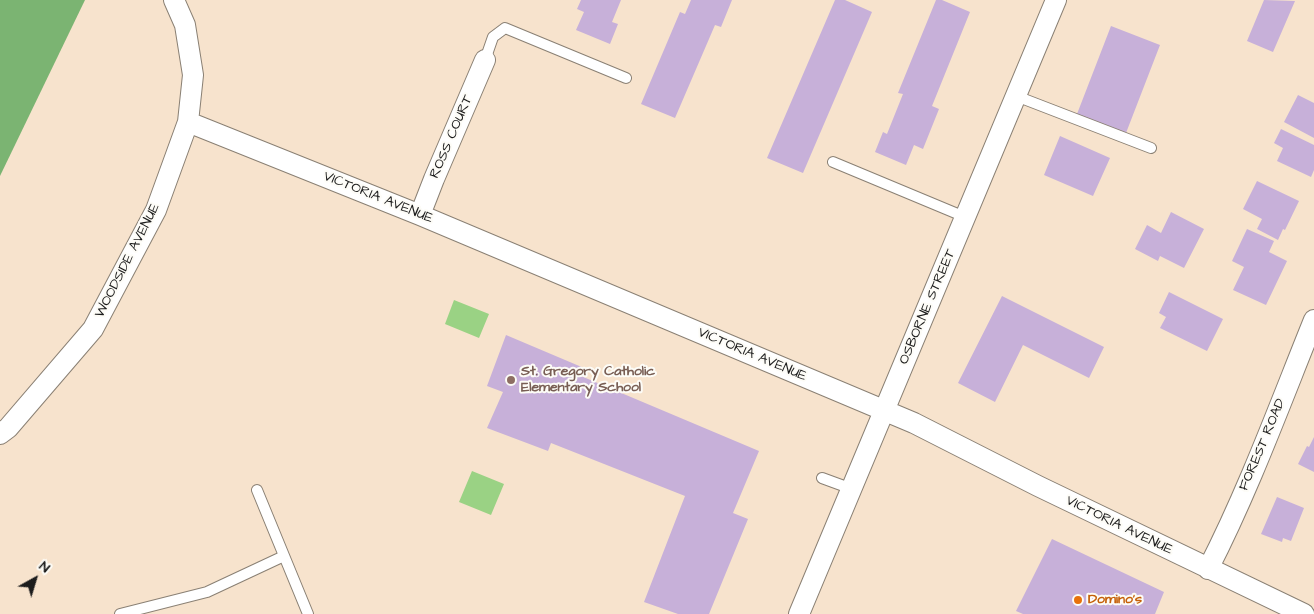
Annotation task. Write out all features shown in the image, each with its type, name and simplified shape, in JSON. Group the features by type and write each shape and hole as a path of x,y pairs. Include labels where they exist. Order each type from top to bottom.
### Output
{"street":[{"name":"WOODSIDE AVENUE","path":"0,434 8,428 93,329 156,210 188,122 193,76 184,25 174,0"},
{"name":"OSBORNE STREET","path":"799,614 1056,0"},
{"name":"ROSS COURT","path":"420,215 485,60"},
{"name":"VICTORIA AVENUE","path":"188,122 420,215 914,423 1038,486 1304,614"},
{"name":"FOREST ROAD","path":"1208,569 1222,542 1266,440 1314,320"}],"lane":[{"path":"485,60 493,37 505,28 626,78"},
{"path":"1016,96 1151,148"},
{"path":"833,162 965,217"},
{"path":"822,478 852,489"},
{"path":"257,490 308,614"},
{"path":"120,614 207,592 284,556"}],"green space":[{"path":"0,0 85,0 0,176"},
{"path":"454,300 489,314 479,338 445,324"},
{"path":"472,471 504,484 491,515 459,502"}],"building":[{"path":"581,0 621,0 612,22 618,24 610,44 576,30 584,12 577,9"},
{"path":"691,0 732,0 721,27 715,25 675,118 641,104 680,12 685,14"},
{"path":"835,0 845,0 872,12 803,173 767,158"},
{"path":"936,0 942,0 970,12 932,106 939,109 923,149 914,145 906,165 875,152 883,132 887,134 903,94 898,93"},
{"path":"1264,0 1295,1 1273,52 1247,41"},
{"path":"1111,26 1160,45 1126,133 1077,114"},
{"path":"1298,95 1314,103 1314,138 1284,122"},
{"path":"1281,129 1314,145 1314,170 1311,177 1277,161 1283,148 1274,143"},
{"path":"1060,136 1110,158 1093,196 1044,175"},
{"path":"1257,181 1299,201 1278,240 1257,229 1262,219 1243,209"},
{"path":"1171,212 1204,229 1184,268 1160,256 1158,261 1135,249 1147,225 1161,233"},
{"path":"1247,229 1274,241 1269,252 1287,261 1266,305 1233,290 1244,267 1232,261"},
{"path":"1169,292 1223,319 1207,351 1160,328 1166,317 1159,313"},
{"path":"1002,296 1104,347 1089,378 1023,345 995,402 958,383"},
{"path":"506,335 584,368 581,376 759,451 733,513 748,519 709,614 678,614 644,602 685,496 551,443 548,451 487,428 503,392 487,386"},
{"path":"1314,437 1314,472 1298,464"},
{"path":"1277,497 1304,508 1291,541 1283,538 1282,542 1261,534"},
{"path":"1052,539 1164,592 1155,614 1023,614 1016,611"}],"place":[{"name":"St. Gregory Catholic Elementary School","path":"511,380"},
{"name":"Domino's","path":"1078,600"}]}
